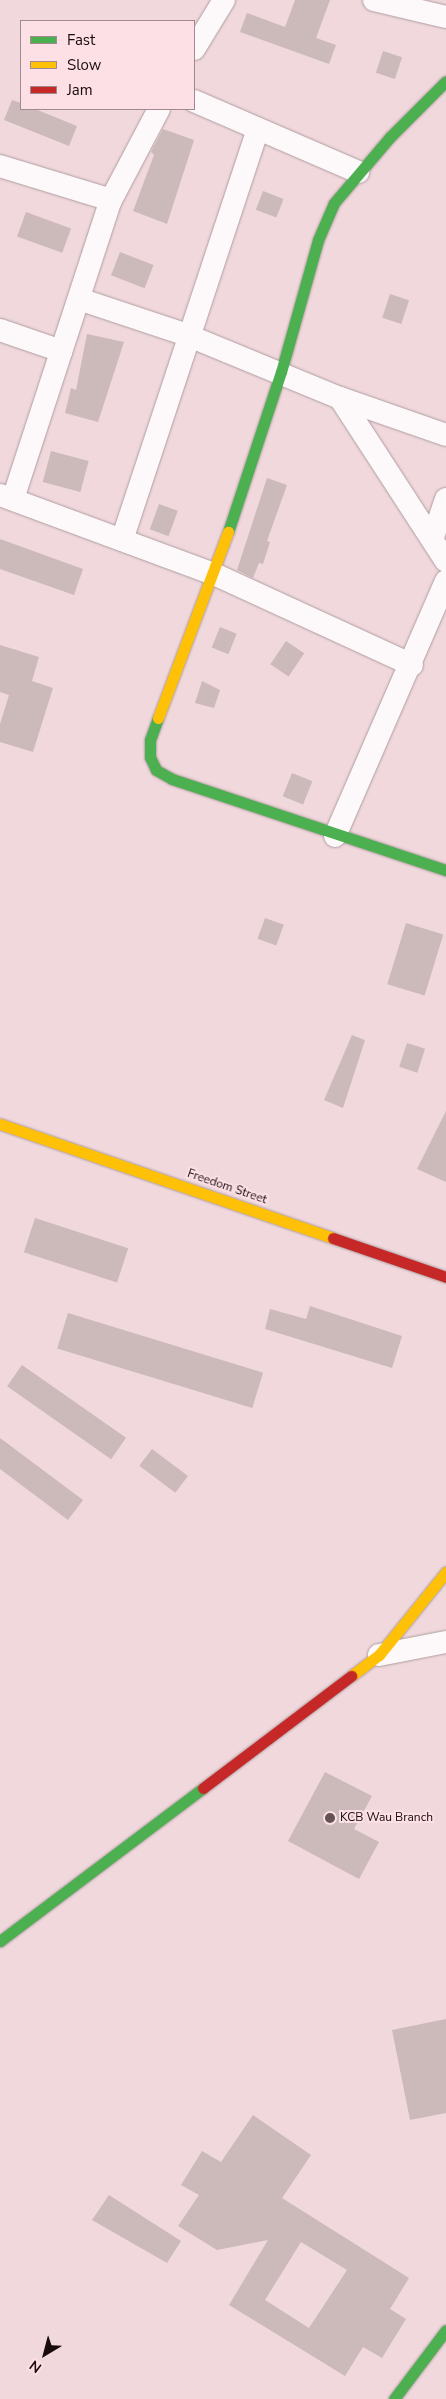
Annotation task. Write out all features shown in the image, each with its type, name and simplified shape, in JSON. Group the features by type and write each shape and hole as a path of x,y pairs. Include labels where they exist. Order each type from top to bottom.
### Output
{"street":[{"path":"195,47 224,0"},
{"path":"374,0 446,18"},
{"path":"446,81 358,172 334,203 318,240 281,372 214,574 150,740 150,757 156,770 172,779 335,836 446,870"},
{"path":"195,101 358,172"},
{"path":"158,110 111,200 61,351 6,497 214,574 412,665"},
{"path":"122,540 188,335 258,130"},
{"path":"0,166 111,200"},
{"path":"79,299 188,335 340,398 445,434"},
{"path":"0,330 61,351"},
{"path":"340,398 433,538 446,561"},
{"path":"433,538 446,499"},
{"path":"335,836 412,665 446,581"},
{"name":"Freedom Street","path":"0,1124 446,1277"},
{"path":"0,1941 379,1655 446,1572"},
{"path":"379,1655 446,1642"},
{"path":"394,2399 446,2330"}],"building":[{"path":"295,0 330,0 316,38 336,45 329,64 240,32 247,13 285,27"},
{"path":"383,51 402,57 395,79 376,73"},
{"path":"12,100 20,103 20,110 37,110 77,126 69,146 4,120"},
{"path":"163,129 194,140 167,224 133,211 154,155 151,152"},
{"path":"263,191 284,199 276,218 256,210"},
{"path":"26,212 71,228 62,253 17,236"},
{"path":"120,252 154,265 145,288 111,275"},
{"path":"390,294 409,300 401,324 382,318"},
{"path":"87,334 124,342 98,422 65,413 71,388 76,390"},
{"path":"51,451 89,461 80,492 43,482"},
{"path":"267,478 287,485 267,541 270,542 263,564 259,563 253,578 237,570"},
{"path":"159,504 178,511 169,536 150,529"},
{"path":"0,539 83,569 74,595 0,569"},
{"path":"220,627 237,634 228,654 212,647"},
{"path":"286,641 304,653 289,677 270,664"},
{"path":"0,645 39,657 32,681 53,688 33,752 0,742 0,724 9,695 0,692"},
{"path":"202,681 220,690 214,708 195,703"},
{"path":"292,773 312,781 303,804 283,796"},
{"path":"265,918 284,925 276,946 257,939"},
{"path":"406,923 443,934 425,996 387,984"},
{"path":"352,1035 365,1040 343,1108 324,1100"},
{"path":"407,1043 425,1049 417,1073 399,1067"},
{"path":"446,1111 446,1182 417,1169"},
{"path":"35,1218 128,1248 117,1283 24,1252"},
{"path":"310,1306 402,1336 392,1368 265,1329 270,1309 306,1319"},
{"path":"68,1313 263,1373 252,1408 57,1348"},
{"path":"22,1365 126,1438 111,1459 7,1386"},
{"path":"0,1438 83,1500 68,1520 0,1469"},
{"path":"152,1449 188,1476 175,1493 139,1466"},
{"name":"KCB Wau Branch","path":"325,1772 372,1796 354,1829 379,1842 359,1879 288,1841"},
{"path":"446,2019 446,2113 410,2120 392,2030"},
{"path":"253,2115 311,2155 282,2198 409,2278 390,2309 406,2319 382,2358 363,2347 345,2376 229,2305 268,2240 217,2250 178,2226 199,2195 181,2185 202,2151 221,2162","holes":["301,2242 347,2270 309,2328 265,2300"]},
{"path":"109,2195 181,2241 167,2263 92,2220"}],"traffic: fast":[{"path":"228,532 281,372 318,240 334,203 390,137 446,81"},
{"path":"158,718 150,740 150,757 156,770 172,779 446,870"},
{"path":"0,1941 203,1788"},
{"path":"394,2399 446,2330"}],"traffic: slow":[{"path":"158,718 228,532"},
{"path":"0,1124 333,1238"},
{"path":"351,1676 379,1655 446,1572"}],"traffic: jam":[{"path":"333,1238 446,1277"},
{"path":"203,1788 351,1676"}],"place":[{"name":"KCB Wau Branch","path":"330,1818"}]}
